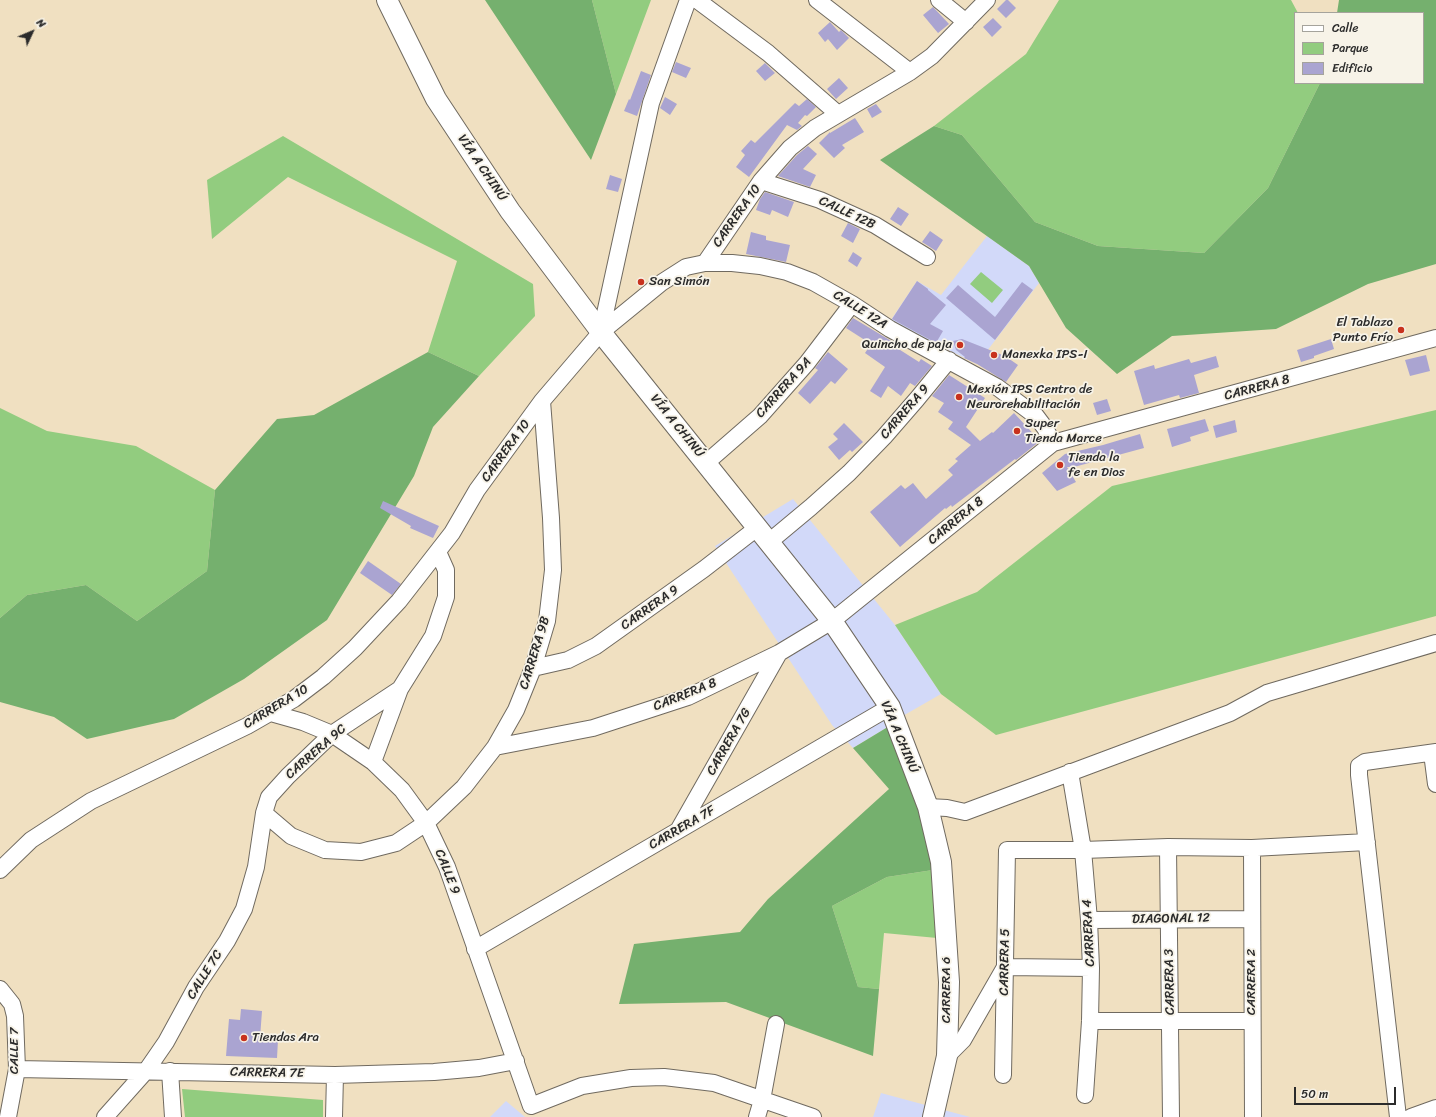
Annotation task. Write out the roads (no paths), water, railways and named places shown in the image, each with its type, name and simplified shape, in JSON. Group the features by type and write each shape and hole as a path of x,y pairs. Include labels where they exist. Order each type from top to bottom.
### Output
{"main road":[{"name":"VÍA A CHINÚ","path":"387,0 436,99 510,211 601,332 832,621 890,708 928,806 941,862"},
{"name":"CARRERA 6","path":"934,1117 947,1056 949,982 941,862"}],"street":[{"path":"601,332 651,103 688,0"},
{"path":"697,0 768,53 838,114"},
{"path":"816,0 910,72"},
{"path":"939,0 966,22"},
{"name":"CARRERA 10","path":"0,870 31,840 91,801 247,726 300,695 324,676 355,648 399,601 452,533 477,490 542,401 601,332 672,275 686,267 705,263 761,181 790,148 815,128 910,72 932,56 987,0"},
{"name":"CALLE 12B","path":"761,181 820,200 875,225 927,257"},
{"name":"CALLE 12A","path":"705,263 732,263 760,266 787,272 813,282 852,304 890,329 997,387 1036,416 1045,428 1053,443"},
{"name":"CARRERA 9A","path":"706,463 760,416 807,363 852,304"},
{"name":"CARRERA 8","path":"495,747 601,726 688,697 779,653 832,621 1053,443 1436,338"},
{"name":"CARRERA 9","path":"533,668 568,660 596,646 697,574 811,507 849,473 884,437 949,360"},
{"name":"CARRERA 9B","path":"426,822 464,787 495,747 516,710 533,668 546,621 552,570 551,518 542,401"},
{"name":"CARRERA 9C","path":"373,762 400,689 433,636 446,597 446,570 438,552"},
{"path":"928,806 948,808 964,812 1230,713 1267,693 1436,643"},
{"name":"CARRERA 7G","path":"678,830 779,653"},
{"name":"CARRERA 9C","path":"264,813 269,797 278,786 332,734 400,689"},
{"name":"CARRERA 7F","path":"475,949 890,708"},
{"name":"CALLE 9","path":"271,713 303,722 332,734 373,762 402,790 426,822 447,867 516,1061 528,1112"},
{"path":"1398,1117 1359,766 1365,762 1434,753 1436,784"},
{"name":"CARRERA 4","path":"1070,772 1083,850 1089,920 1091,968 1090,1021 1084,1096"},
{"path":"264,813 291,836 325,850 361,852 396,843 426,822"},
{"name":"CALLE 7C","path":"105,1117 146,1071 166,1042 196,987 227,941 244,909 256,867 264,813"},
{"path":"1083,850 1168,847 1252,848 1367,842"},
{"name":"CARRERA 3","path":"1168,847 1171,1117"},
{"name":"CARRERA 2","path":"1252,848 1253,1117"},
{"name":"CARRERA 5","path":"1003,1075 1007,850 1083,850"},
{"name":"DIAGONAL 12","path":"1089,920 1252,919"},
{"path":"947,1056 963,1040 1005,967 1091,968"},
{"name":"CALLE 7","path":"0,989 12,1004 15,1016 17,1069 8,1117"},
{"path":"1090,1021 1252,1020"},
{"path":"758,1117 776,1024"},
{"name":"CARRERA 7E","path":"17,1069 335,1075 434,1072 478,1068 516,1061"},
{"path":"170,1071 173,1117"},
{"path":"334,1117 335,1075"},
{"path":"528,1112 582,1086 630,1078 664,1077 714,1084 813,1117"},
{"path":"1411,1117 1436,1108"}],"place":[{"name":"San Simón","path":"641,282"},
{"name":"El Tablazo Punto Frío","path":"1401,330"},
{"name":"Quincho de paja","path":"960,345"},
{"name":"Manexka IPS-I","path":"994,355"},
{"name":"Mexión IPS Centro de Neurorehabilitación","path":"959,397"},
{"name":"Super Tienda Marce","path":"1017,431"},
{"name":"Tienda la fe en Dios","path":"1060,465"},
{"name":"Tiendas Ara","path":"244,1038"}]}
